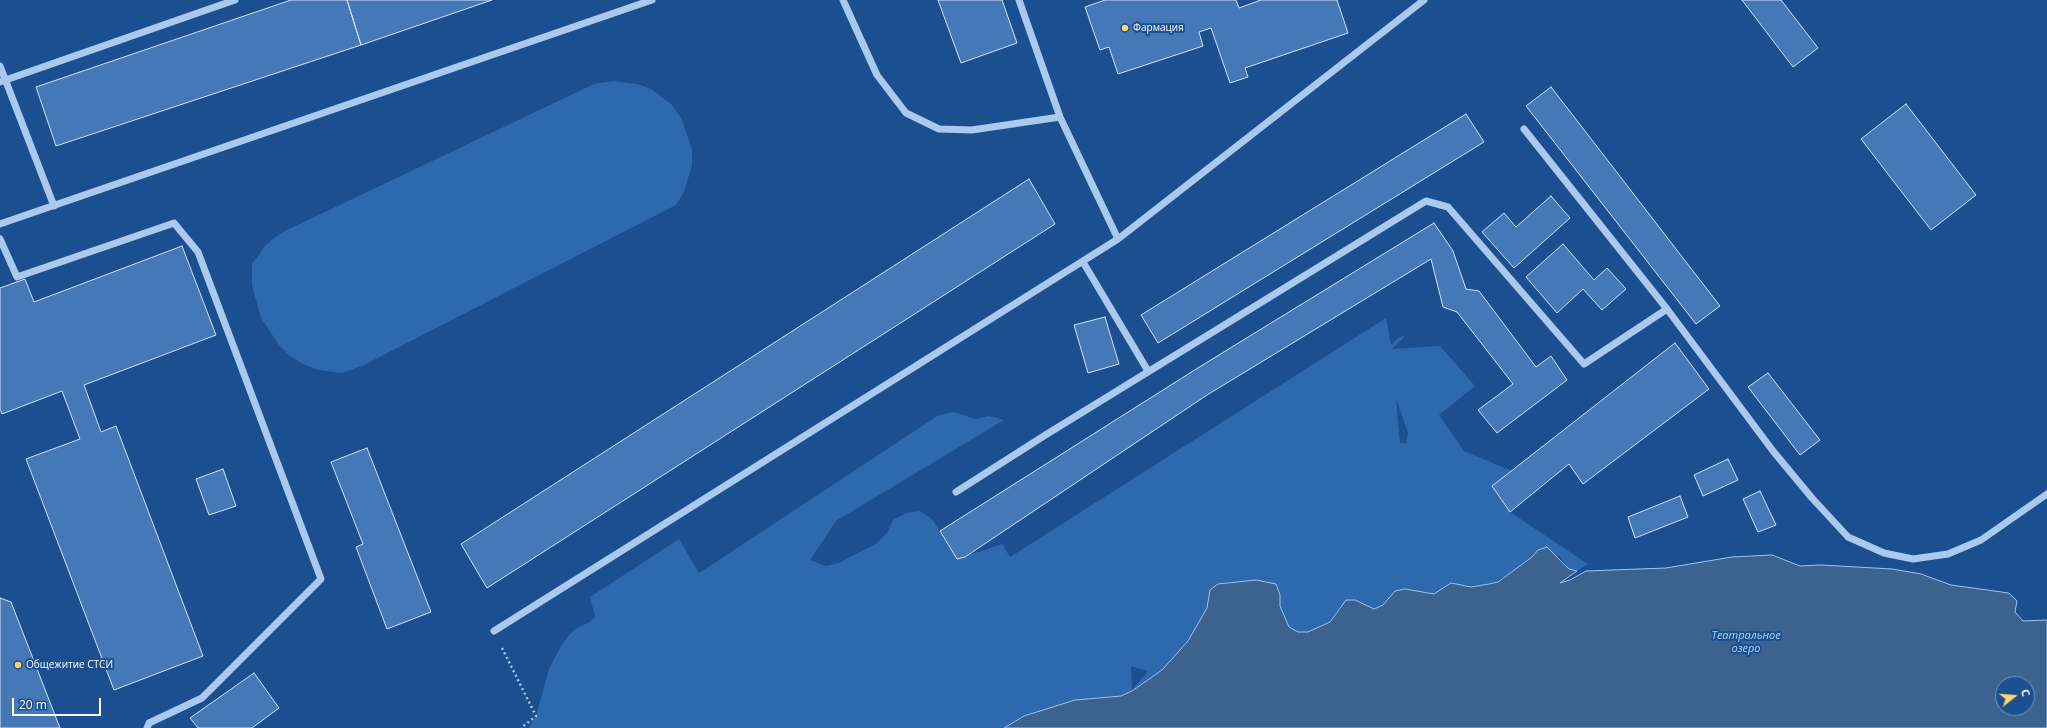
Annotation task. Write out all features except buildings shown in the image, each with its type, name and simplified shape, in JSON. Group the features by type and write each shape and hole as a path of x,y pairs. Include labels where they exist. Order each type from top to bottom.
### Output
{"lane":[{"path":"2,81 235,0"},
{"path":"0,224 652,0"},
{"path":"843,0 877,76 906,113 939,128 972,130 1060,117"},
{"path":"1019,0 1060,117 1118,240"},
{"path":"494,631 1118,240 1424,0"},
{"path":"0,66 2,81 54,206"},
{"path":"1524,129 1667,309 1773,450 1812,498 1848,537 1884,553 1914,559 1948,554 1981,540 2047,494"},
{"path":"956,492 1426,201 1448,207 1584,364 1667,309"},
{"path":"0,239 17,277 174,223 198,252 321,579 202,698 149,723 147,728"},
{"path":"1083,262 1148,372"}],"path":[{"path":"494,631 536,716 521,728"}],"shaded area":[{"path":"613,81 637,84 651,89 672,105 682,120 692,149 692,165 684,192 676,205 364,365 342,373 318,370 305,365 290,356 279,345 261,318 252,285 252,264 266,245 274,238 285,231 594,84"},
{"path":"1386,318 1391,345 1398,338 1406,335 1392,349 1440,346 1475,386 1439,415 1464,451 1512,471 1492,486 1510,512 1588,564 1577,571 1569,569 1559,556 1538,550 1532,557 1497,582 1471,587 1451,583 1434,594 1405,589 1396,591 1383,605 1374,609 1355,600 1340,607 1330,622 1308,632 1298,632 1289,627 1280,606 1280,595 1267,581 1227,582 1210,590 1207,608 1194,633 1182,648 1162,670 1132,691 1121,696 1075,700 1024,716 1004,728 529,728 536,716 549,669 562,644 577,628 590,622 595,617 590,597 679,539 699,573 939,415 954,412 975,419 989,416 1004,420 836,521 810,560 826,566 839,563 877,543 887,533 893,520 906,513 920,511 932,519 957,559 1002,544 1010,557","holes":["1396,398 1408,433 1406,443 1400,443","1131,666 1148,671 1132,690"]}],"water":[{"name":"Театральное озеро","path":"1547,547 1569,569 1577,571 1560,583 1570,580 1586,571 1666,568 1732,557 1772,555 1800,566 1821,565 1892,569 1921,574 1951,585 2009,593 2017,601 2015,612 2023,621 2047,620 2047,728 1004,728 1024,716 1075,700 1121,696 1132,691 1162,670 1188,641 1207,608 1210,590 1218,584 1256,580 1276,584 1280,595 1280,606 1289,627 1298,632 1308,632 1330,622 1346,600 1355,600 1374,609 1383,605 1395,591 1405,589 1434,594 1451,583 1471,587 1498,582 1532,557 1538,550"}],"place":[{"name":"Фармация","path":"1125,28"},
{"name":"Общежитие СТСИ","path":"18,665"}]}
